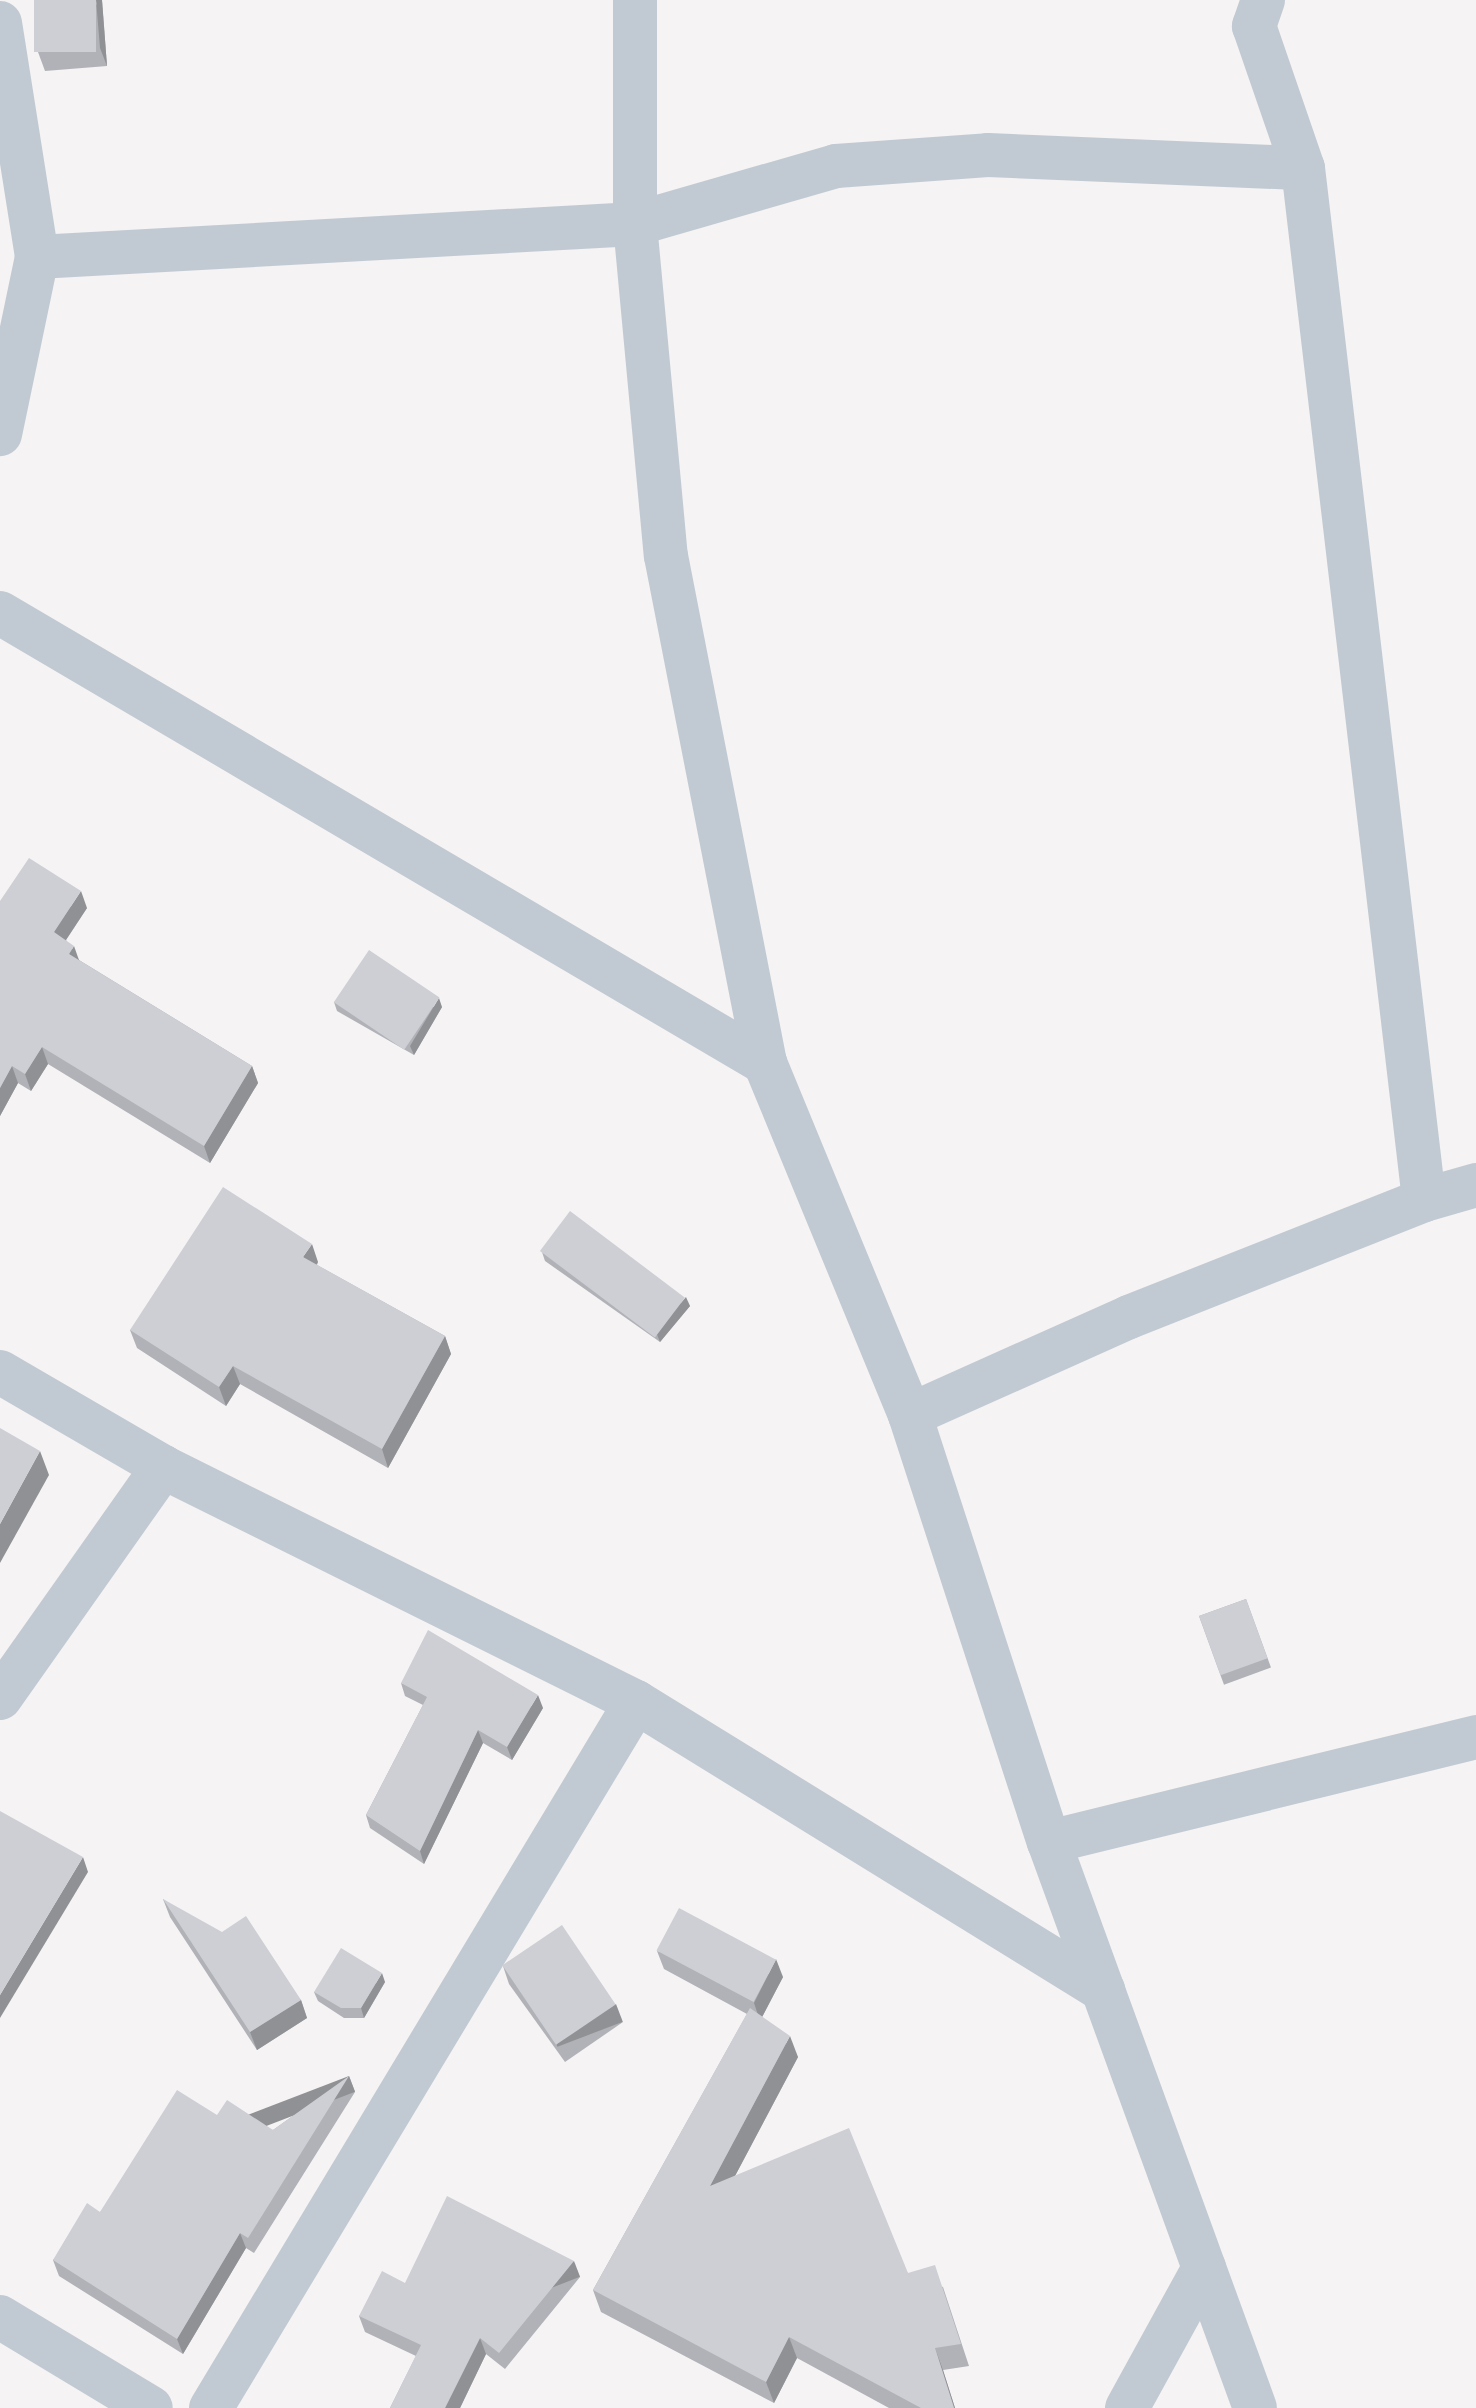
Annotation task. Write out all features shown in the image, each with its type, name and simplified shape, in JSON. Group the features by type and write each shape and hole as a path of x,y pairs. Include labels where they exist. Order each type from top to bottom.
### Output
{"street":[{"path":"635,0 635,224 666,556 765,1063 910,1415 1049,1842 1255,2408"},
{"path":"1263,0 1254,26 1303,168 1424,1200"},
{"path":"0,23 8,123 37,257 0,434"},
{"path":"37,257 635,224 836,166 988,155 1303,168"},
{"path":"0,613 765,1063"},
{"path":"910,1415 1129,1317 1424,1200 1476,1185"},
{"path":"0,1372 163,1467 636,1702 1103,1990"},
{"path":"0,1698 163,1467"},
{"path":"211,2408 636,1702"},
{"path":"1049,1842 1476,1737"},
{"path":"1127,2408 1204,2268"},
{"path":"0,2317 151,2408"}],"building":[{"path":"34,0 96,0 96,52 34,52"},
{"path":"29,858 81,891 54,932 74,946 69,954 252,1066 204,1146 42,1047 25,1074 12,1066 0,1088 0,901"},
{"path":"369,950 439,998 404,1050 334,1002"},
{"path":"223,1187 312,1244 303,1257 445,1336 382,1449 233,1366 219,1387 130,1330"},
{"path":"570,1211 685,1298 655,1338 540,1251"},
{"path":"0,1428 40,1451 0,1524"},
{"path":"1246,1599 1268,1658 1221,1675 1199,1616"},
{"path":"428,1630 538,1695 507,1747 478,1730 420,1851 366,1815 427,1697 401,1683"},
{"path":"0,1811 83,1857 0,1995"},
{"path":"163,1899 222,1932 246,1916 301,2000 250,2032"},
{"path":"679,1908 776,1960 754,2002 656,1950"},
{"path":"562,1925 616,2005 556,2045 502,1965"},
{"path":"341,1948 382,1973 361,2008 341,2008 314,1992"},
{"path":"750,2008 790,2036 710,2186 849,2128 908,2273 935,2265 961,2344 935,2348 954,2408 921,2408 789,2337 766,2382 593,2290"},
{"path":"349,2076 248,2238 240,2233 177,2339 53,2260 87,2203 100,2212 177,2090 217,2115 227,2100 273,2130"},
{"path":"447,2196 574,2261 499,2353 480,2338 445,2408 390,2408 421,2345 359,2316 382,2271 405,2283"}]}
